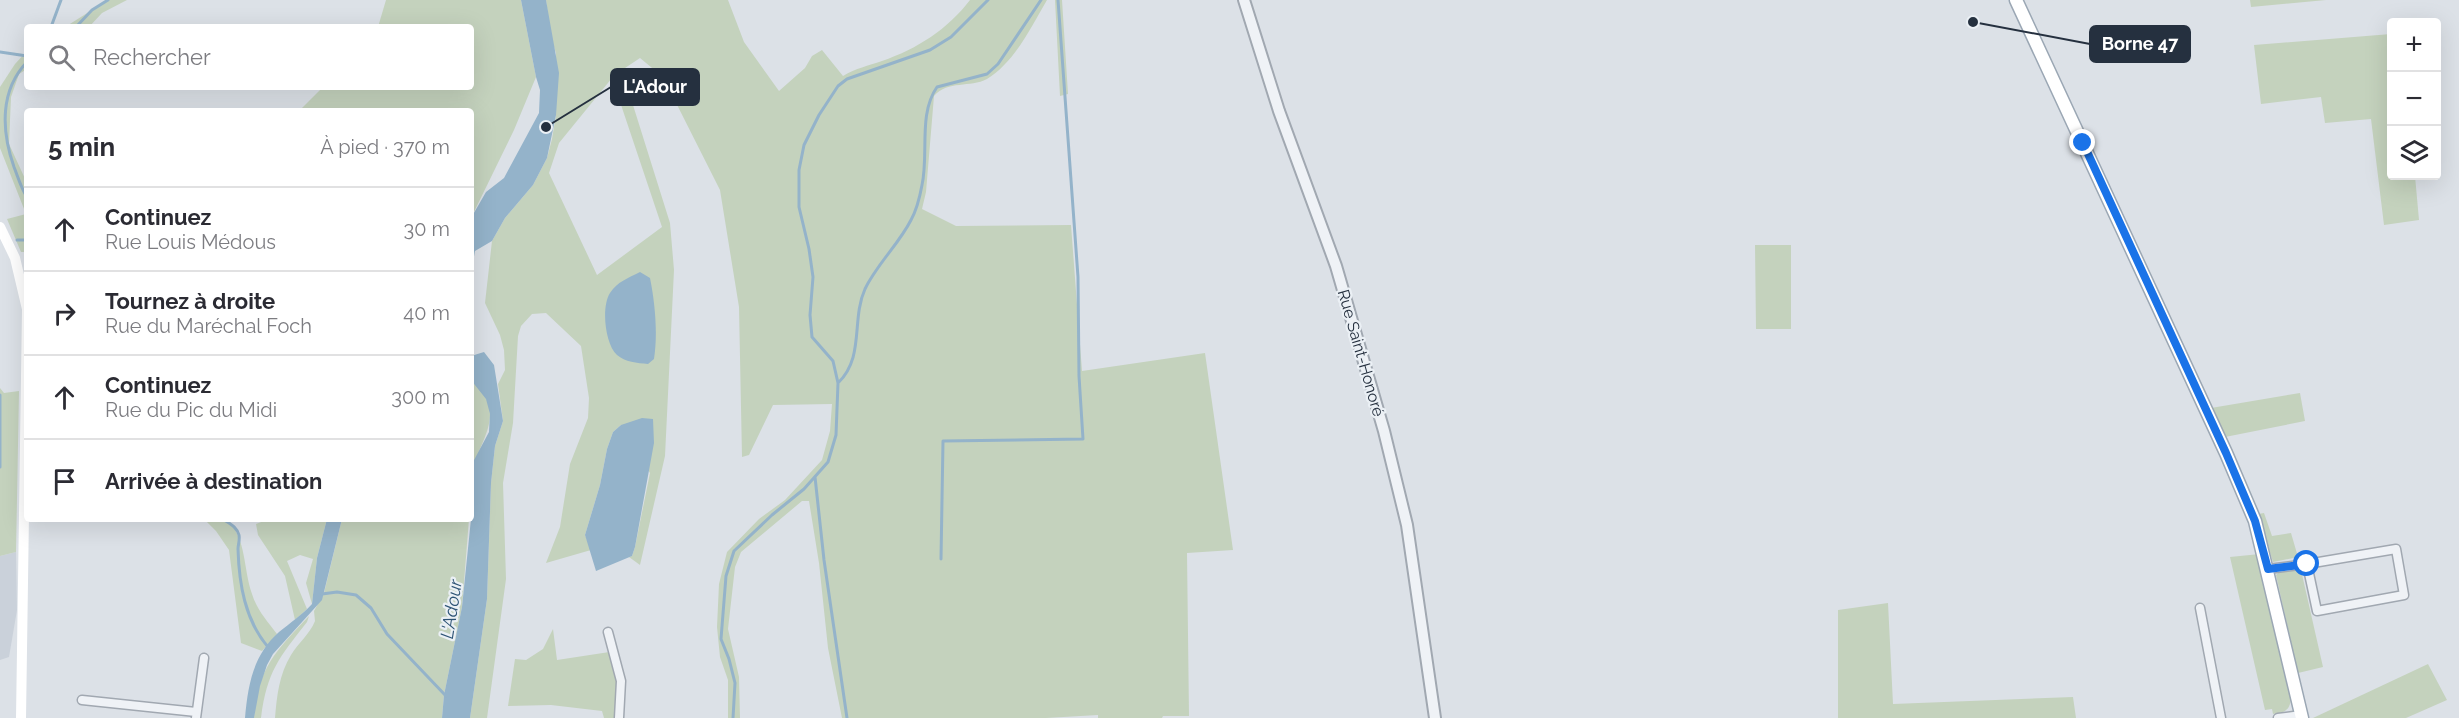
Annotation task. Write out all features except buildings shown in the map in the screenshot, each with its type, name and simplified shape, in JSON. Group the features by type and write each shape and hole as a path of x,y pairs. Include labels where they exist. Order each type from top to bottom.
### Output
{"main road":[{"path":"2016,0 2226,453 2255,521 2301,716"},
{"path":"0,227 15,258 24,296"},
{"path":"21,718 24,514"}],"street":[{"name":"Rue Saint-Honoré","path":"1244,0 1279,111 1336,266 1384,431 1407,525 1435,718"},
{"path":"2268,569 2396,549 2404,595 2317,611 2307,564"},
{"path":"2200,608 2221,718"},
{"path":"608,632 621,681 619,718"},
{"path":"82,700 196,715 204,658"},
{"path":"2278,718 2301,716"}],"shaded area":[{"path":"16,552 17,610 9,657 0,660 0,556"}],"green space":[{"path":"108,0 127,0 102,13 92,24 70,24"},
{"path":"386,0 521,0 536,77 514,130 474,212 474,108 302,108 320,90 474,90 474,24 379,24"},
{"path":"546,0 728,0 744,42 779,91 805,68 812,56 822,50 843,76 895,56 931,37 952,20 970,0 1047,0 1022,43 997,72 980,82 952,86 934,96 926,192 922,209 956,226 1071,225 1082,371 1205,353 1233,550 1187,553 1189,716 1163,716 1162,718 1098,718 1098,715 1046,718 842,718 828,648 819,563 809,501 802,501 741,552 735,567 728,629 739,677 740,718 728,718 728,680 720,657 717,627 719,584 727,552 759,519 785,500 822,460 830,431 832,404 773,405 749,455 742,457 739,307 720,190 663,77 640,58 622,70 670,223 674,270 665,456 640,565 629,557 632,556 635,547 650,473 621,425 613,432 607,449 600,485 585,535 591,550 546,563 560,527 570,464 588,418 589,398 581,346 546,313 532,314 521,326 518,336 513,423 503,483 506,579 487,718 470,718 487,599 491,483 495,446 503,421 498,384 505,370 504,350 500,335 485,303 492,241 505,218 533,185 547,158 556,115 556,53 551,38","holes":["612,78 662,227 597,275 549,173 559,143"]},
{"path":"1055,0 1062,0 1068,94 1060,96"},
{"path":"2250,0 2326,0 2251,7"},
{"path":"2387,34 2387,180 2415,180 2419,220 2384,225 2371,119 2325,123 2321,97 2261,104 2254,45"},
{"path":"24,54 24,71 19,74 11,97 9,144 24,176 24,209 0,148 0,87"},
{"path":"24,215 24,252 21,252 7,219"},
{"path":"1755,245 1791,245 1791,329 1756,329"},
{"path":"474,383 488,404 490,416 474,466"},
{"path":"0,388 4,393 19,391 16,552 0,556"},
{"path":"2300,393 2305,421 2225,437 2211,408"},
{"path":"2264,513 2272,536 2291,533 2298,557 2273,562 2258,514"},
{"path":"207,522 229,522 233,527 244,555 254,600 277,634 262,651 241,643 229,550"},
{"path":"261,522 326,522 317,558 312,604 306,583 313,559 300,555 287,561 307,609 295,620 285,576 258,535 256,524"},
{"path":"341,522 469,522 462,607 444,695 442,718 275,718 284,670 291,655 315,621 314,611 324,593"},
{"path":"2260,554 2291,698 2286,710 2273,714 2272,709 2265,710 2230,557"},
{"path":"2298,568 2301,570 2323,667 2298,673 2276,575 2281,570"},
{"path":"1888,603 1893,704 2073,697 2076,718 1838,718 1838,610"},
{"path":"309,616 271,676 261,718 254,718 256,700 264,673 278,650"},
{"path":"553,629 557,660 616,651 622,668 623,718 604,718 602,711 551,705 508,706 515,659 526,660 543,649"},
{"path":"2428,664 2447,700 2406,718 2313,718"}],"water":[{"path":"521,0 546,0 559,73 556,115 547,158 533,185 505,218 492,241 475,251 474,256 474,213 486,192 504,178 539,113 540,90"},
{"path":"640,272 650,278 655,308 654,359 648,364 627,361 617,355 607,334 605,316 607,299 613,289 619,283"},
{"path":"484,352 494,365 503,421 495,446 491,483 487,599 470,718 442,718 444,695 462,607 471,522 474,522 474,460 489,432 490,414 486,399 474,384 474,355"},
{"path":"642,418 653,419 654,443 635,547 632,556 596,571 585,535 600,485 607,449 613,432 621,425"},
{"path":"326,522 341,522 322,600 273,654 260,686 254,718 245,718 250,682 263,650 279,632 312,604 317,558"}],"waterway":[{"path":"52,24 61,0"},
{"path":"79,24 92,10 108,0"},
{"path":"733,718 735,683 721,639 726,576 734,551 804,489 828,462 836,435 838,383 833,361 812,337 810,315 813,277 799,207 799,170 804,145 819,115 838,86 847,79 930,50 951,37 988,0"},
{"path":"838,383 852,362 861,301 865,289 906,229 916,208 924,173 926,122 931,98 937,87 987,74 998,64 1041,0"},
{"path":"941,559 943,441 1083,439 1079,376 1078,277 1058,0"},
{"path":"0,52 24,56"},
{"path":"24,66 12,85 5,125 14,167 24,191"},
{"path":"17,240 24,240"},
{"path":"0,395 0,467"},
{"path":"815,477 824,560 847,718"},
{"path":"227,522 238,532 240,575 245,601 254,625 268,647"},
{"path":"322,594 337,592 356,595 371,608 387,634 446,696"}],"place":[{"name":"Borne 47","path":"1973,22"},
{"name":"L'Adour","path":"546,127"}],"route":[{"path":"2083,143 2226,453 2255,521 2268,569 2307,564"}]}
